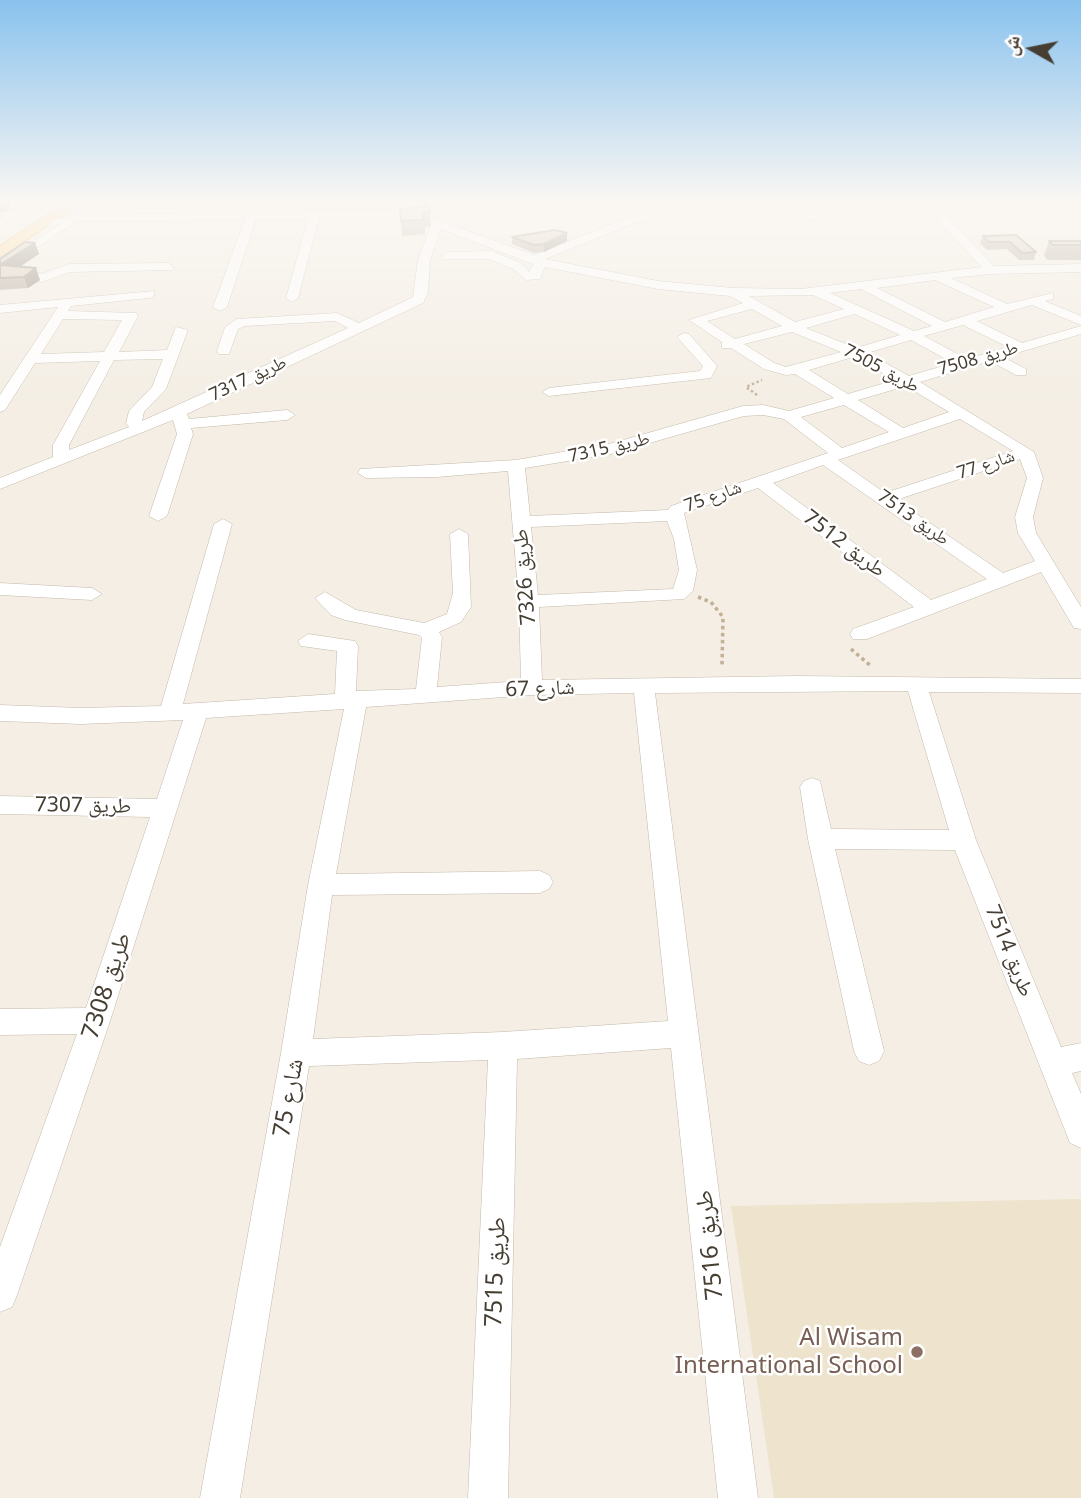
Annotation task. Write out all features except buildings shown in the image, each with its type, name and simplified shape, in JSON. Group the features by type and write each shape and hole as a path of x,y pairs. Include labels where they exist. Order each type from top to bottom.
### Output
{"street":[{"path":"3,272 37,278 60,271"},
{"path":"220,307 233,271"},
{"path":"292,298 299,271"},
{"name":"طريق 7317","path":"0,484 139,429 181,418 421,297 423,271"},
{"path":"520,271 523,275 532,276 536,276 536,271"},
{"path":"586,271 658,285 733,292 816,292 984,271"},
{"path":"938,277 1004,307"},
{"path":"864,286 943,326"},
{"name":"طريق 7505","path":"733,292 751,305 795,328 852,351 906,380 1026,452"},
{"path":"816,292 855,312 912,335 964,363"},
{"path":"0,309 149,294"},
{"path":"791,370 1048,296"},
{"path":"1032,300 1081,321"},
{"path":"0,407 67,302"},
{"path":"695,350 734,344 895,302"},
{"path":"751,305 697,318 696,323 769,366 791,370 845,398 902,433"},
{"path":"59,315 129,314 61,445 61,460"},
{"path":"224,351 232,327 242,322 337,317 357,327"},
{"path":"964,320 1019,347"},
{"path":"139,429 134,423 137,411 159,389 181,330"},
{"name":"طريق 7508","path":"845,398 1076,332"},
{"path":"549,392 706,375 710,366 684,337"},
{"path":"31,359 173,354"},
{"path":"988,355 1021,373"},
{"name":"طريق 7315","path":"366,473 437,472 516,465 611,449 743,411 783,414 845,398"},
{"name":"شارع 75","path":"683,591 688,577 687,560 674,515 681,508 961,413"},
{"name":"طريق 7513","path":"783,414 886,498 999,579"},
{"path":"158,516 185,435 181,418 287,415"},
{"name":"شارع 77","path":"886,498 1026,452 1035,478 1024,517 1025,524 1044,564 1081,622"},
{"name":"طريق 7326","path":"516,465 529,601 532,688"},
{"name":"طريق 7512","path":"760,481 927,607"},
{"path":"521,522 674,515"},
{"path":"184,712 223,524"},
{"path":"325,598 338,611 352,617 426,630 454,618 461,607 463,593 459,534"},
{"path":"859,634 1044,564"},
{"path":"1059,586 1081,586"},
{"path":"0,589 92,594"},
{"path":"529,601 670,597 683,591"},
{"path":"426,630 432,636 426,694"},
{"name":"شارع 75","path":"220,1498 296,1054 351,699 348,646 308,641"},
{"name":"شارع 67","path":"0,713 81,716 184,712 532,688 720,684 1081,686"},
{"name":"طريق 7514","path":"906,686 964,840 1068,1059 1081,1132"},
{"name":"طريق 7516","path":"644,687 738,1498"},
{"name":"طريق 7308","path":"0,1295 5,1260 96,1021 165,808 184,712"},
{"path":"812,787 820,839 869,1051"},
{"name":"طريق 7307","path":"0,805 165,808"},
{"path":"820,839 964,840"},
{"path":"321,885 540,882"},
{"path":"0,1022 96,1021"},
{"path":"296,1054 503,1046 684,1034"},
{"name":"طريق 7515","path":"488,1498 503,1046"}],"path":[{"path":"783,414 746,387 791,370"},
{"path":"683,591 711,602 723,617 720,684"},
{"path":"859,634 848,639 846,645 906,686"}],"shaded area":[{"name":"Al Wisam International School","path":"1081,1199 1081,1498 774,1498 731,1206"}],"place":[{"name":"Al Wisam International School","path":"917,1352"}]}
